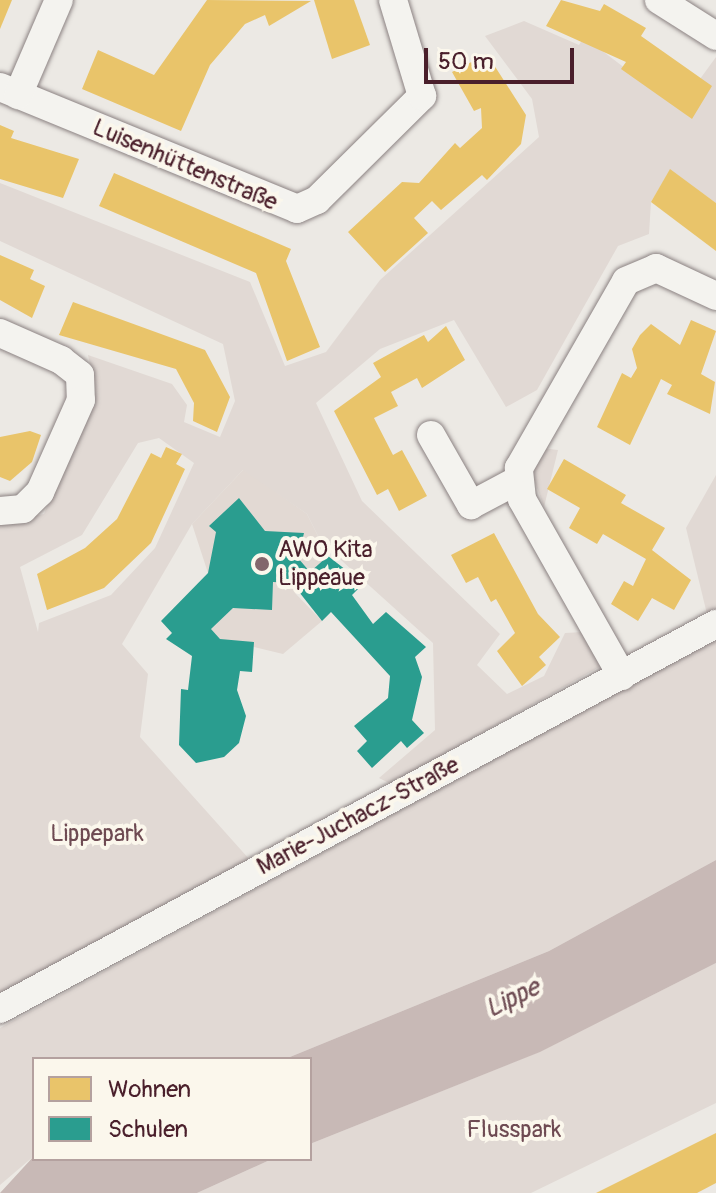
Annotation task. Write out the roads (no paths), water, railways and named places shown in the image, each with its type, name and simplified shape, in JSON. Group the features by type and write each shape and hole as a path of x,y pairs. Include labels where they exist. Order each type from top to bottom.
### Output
{"street":[{"path":"9,91 59,0"},
{"name":"Luisenhüttenstraße","path":"9,91 297,209 317,200 422,96 393,0"},
{"path":"662,1 716,36"},
{"path":"622,676 518,480 523,455 626,281 656,268 716,296"},
{"path":"0,333 61,360 80,375 81,400 40,492 23,509 0,511"},
{"path":"431,435 471,505 518,480"},
{"name":"Marie-Juchacz-Straße","path":"0,1009 716,624"}],"water":[{"name":"Lippe","path":"716,860 716,963 540,1052 312,1143 312,1057 290,1057 549,951"},
{"path":"32,1158 32,1161 268,1161 197,1193 0,1193"}],"place":[{"name":"AWO Kita Lippeaue","path":"262,564"}],"park label":[{"name":"Lippepark","path":"97,834"},
{"name":"Flusspark","path":"514,1130"}]}
